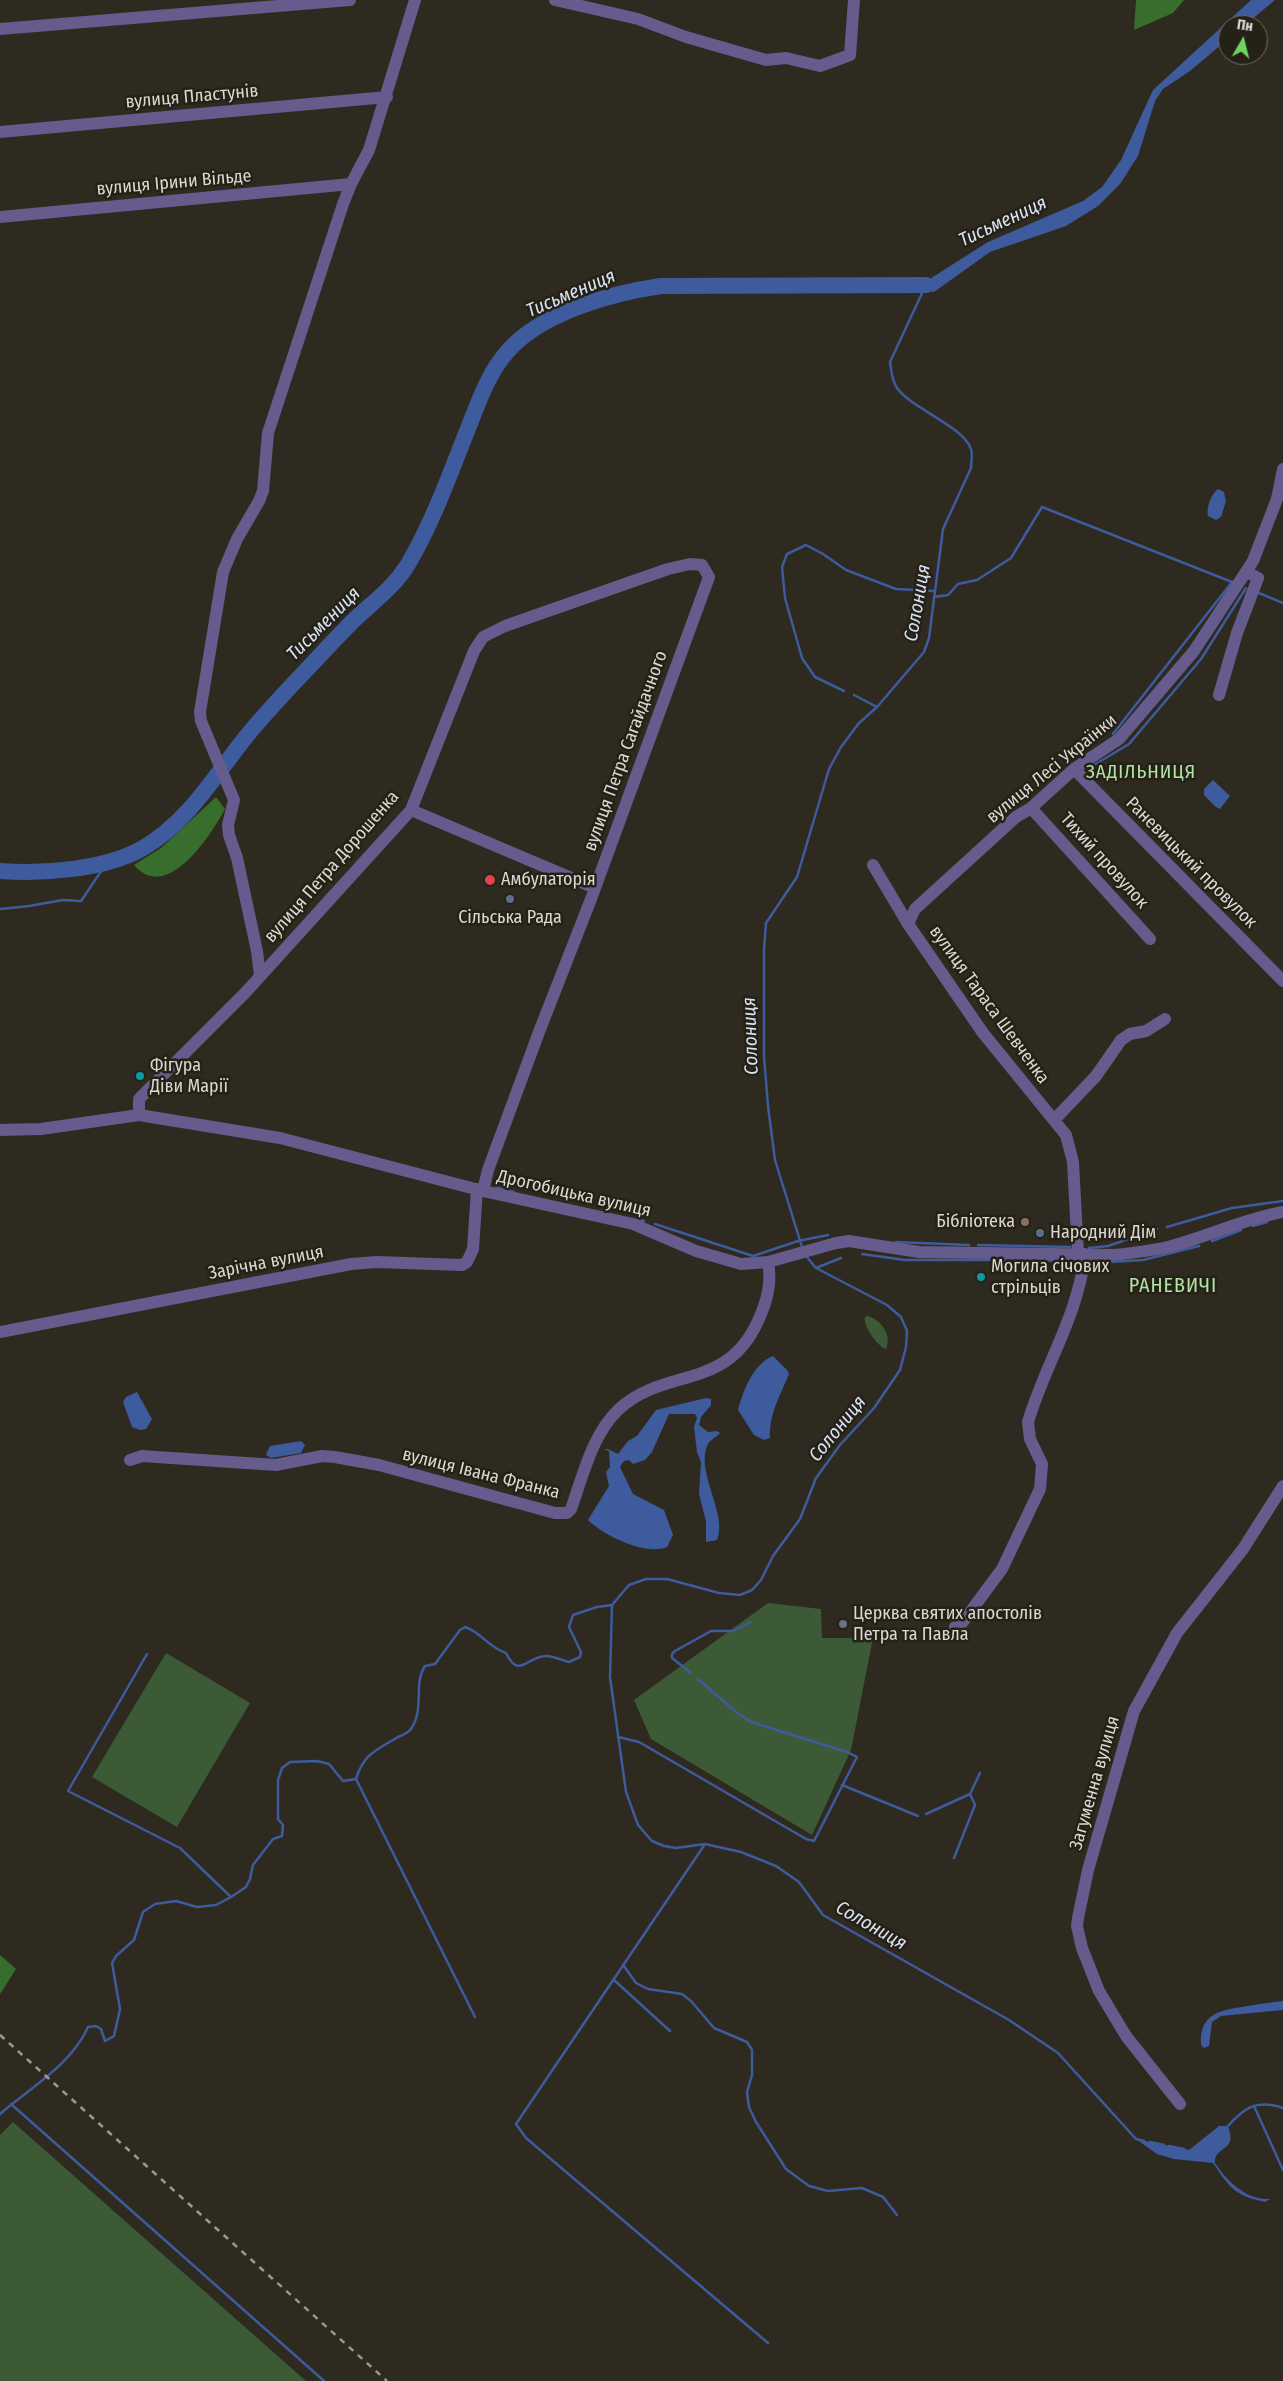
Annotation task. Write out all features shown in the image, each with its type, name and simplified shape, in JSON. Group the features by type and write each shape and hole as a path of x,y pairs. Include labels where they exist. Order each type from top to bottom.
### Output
{"street":[{"path":"0,29 350,0"},
{"path":"260,976 259,962 237,858 229,835 228,825 234,800 201,721 201,701 215,630 223,572 237,539 259,501 262,491 268,433 351,184 369,150 387,97 415,0"},
{"path":"555,0 638,19 686,37 766,60 786,58 820,66 850,55 854,0"},
{"name":"вулиця Пластунів","path":"0,132 387,97"},
{"name":"вулиця Ірини Вільде","path":"0,217 351,184"},
{"name":"вулиця Лесі Українки","path":"908,924 915,909 1016,817 1032,808 1074,769 1104,751 1127,731 1194,651 1247,572 1276,499 1283,469"},
{"name":"вулиця Петра Дорошенка","path":"139,1115 139,1099 260,976 411,810 474,651 483,637 504,626 673,567 702,565 708,577"},
{"path":"1219,695 1237,633 1258,578 1247,572"},
{"name":"вулиця Петра Сагайдачного","path":"480,1190 595,888 708,577"},
{"name":"Раневицький провулок","path":"1074,769 1283,981"},
{"name":"Тихий провулок","path":"1032,808 1150,939"},
{"path":"411,810 595,888"},
{"name":"вулиця Тараса Шевченка","path":"874,865 908,924 983,1033 1055,1119 1066,1135 1072,1151 1081,1254 1079,1290 1071,1317 1028,1422 1030,1439 1042,1464 1040,1488 997,1577 962,1623 955,1627"},
{"path":"1055,1119 1096,1076 1121,1040 1130,1034 1146,1031 1165,1019"},
{"name":"Дрогобицька вулиця","path":"0,1130 41,1128 139,1115 280,1138 480,1190 633,1224 696,1251 728,1262 750,1265 768,1262 836,1243 856,1242 919,1252 1123,1254 1169,1247 1244,1221 1283,1212"},
{"name":"Зарічна вулиця","path":"0,1332 351,1264 377,1262 462,1265 467,1262 473,1249 480,1190"},
{"name":"вулиця Івана Франка","path":"130,1460 142,1456 284,1464 312,1458 334,1457 379,1466 555,1513 566,1513 571,1509 598,1438 620,1409 644,1393 714,1370 734,1356 745,1345 754,1331 767,1297 770,1279 768,1262"},
{"name":"Загуменна вулиця","path":"1180,2104 1126,2036 1099,1991 1082,1948 1077,1926 1078,1918 1088,1870 1134,1711 1177,1633 1243,1549 1283,1486"}],"green space":[{"path":"1136,0 1184,0 1173,13 1134,30"},
{"path":"216,797 225,809 210,834 187,861 174,871 160,876 147,875 134,865 161,848"},
{"path":"868,1316 878,1321 887,1334 888,1344 886,1349 879,1344 868,1330 865,1317"},
{"path":"768,1603 821,1609 822,1638 873,1638 851,1750 812,1835 651,1739 634,1700"},
{"path":"166,1653 250,1703 177,1827 92,1777"},
{"path":"0,1955 16,1969 0,1994"},
{"path":"13,2122 306,2381 0,2381 0,2135"}],"water":[{"path":"1251,0 1275,0 1257,15 1235,15"},
{"path":"1218,30 1218,47 1190,71 1163,89 1155,101 1138,156 1120,184 1098,206 1066,226 990,252 934,292 897,288 925,282 988,242 1083,201 1102,187 1121,160 1153,90"},
{"path":"1218,489 1224,492 1226,501 1221,517 1216,520 1208,516 1208,505"},
{"path":"1213,780 1230,796 1220,809 1204,795 1204,789"},
{"path":"773,1356 789,1374 773,1413 770,1438 764,1440 754,1435 738,1410 746,1387 754,1372"},
{"path":"137,1392 152,1419 146,1429 140,1430 132,1427 123,1402 126,1397"},
{"path":"706,1398 711,1399 711,1405 701,1417 699,1425 708,1432 717,1431 720,1433 708,1444 705,1457 705,1469 719,1519 717,1540 706,1542 706,1521 699,1494 701,1462 697,1452 694,1427 697,1418 695,1414 669,1414 652,1452 645,1460 633,1464 629,1460 624,1461 620,1467 633,1494 664,1510 673,1535 667,1547 648,1549 637,1547 614,1538 588,1520 609,1486 606,1472 610,1467 609,1451 604,1449 618,1454 628,1441 637,1436 656,1410"},
{"path":"301,1441 305,1445 301,1453 271,1458 266,1455 270,1446"},
{"path":"1283,2001 1283,2010 1221,2016 1212,2022 1209,2046 1204,2048 1201,2045 1201,2034 1208,2019 1221,2011"},
{"path":"1219,2126 1228,2126 1230,2141 1218,2153 1215,2163 1232,2183 1245,2193 1261,2199 1270,2199 1265,2202 1246,2197 1229,2184 1213,2163 1174,2159 1157,2154 1136,2139 1189,2150"}],"waterway":[{"name":"Тисьмениця","path":"0,871 54,871 92,866 111,861 143,848 174,825 187,812 269,709 343,631 389,588 407,566 416,551 446,485 478,403 493,371 507,352 521,338 538,326 578,307 599,300 661,286 926,285"},
{"name":"Солониця","path":"802,1247 775,1160 768,1106 764,1056 764,949 766,923 797,877 829,769 841,747 859,723 877,707 924,652 929,638 943,529 971,468 972,456 971,449 958,433 904,396 895,385 893,379 890,362 924,289"},
{"path":"934,597 948,595 958,584 977,580 1011,558 1042,507 1232,582 1113,734"},
{"path":"844,691 815,677 802,658 785,598 782,567 787,554 806,545 846,570 896,589 934,591"},
{"path":"1089,768 1129,744 1201,659 1246,588"},
{"path":"1259,593 1283,603"},
{"path":"854,695 877,707"},
{"path":"0,909 63,900 81,901 108,861"},
{"path":"496,1187 514,1192"},
{"path":"1167,1227 1232,1208 1283,1201"},
{"path":"637,1219 644,1221"},
{"path":"1253,1226 1267,1222"},
{"path":"655,1224 753,1256 798,1241 828,1235"},
{"path":"1089,1248 1108,1246 1157,1229"},
{"path":"1212,1241 1241,1230"},
{"path":"896,1242 969,1245"},
{"path":"978,1245 1070,1247"},
{"path":"1092,1263 1143,1260 1199,1246"},
{"path":"862,1254 905,1260 1005,1260"},
{"name":"Солониця","path":"805,1255 816,1268 887,1305 901,1317 907,1331 906,1347 900,1370 874,1408 840,1445 816,1478 800,1519 773,1556 761,1580 752,1590 740,1595 719,1593 667,1579 646,1579 629,1585 612,1605 610,1677 626,1792 638,1825 652,1841 664,1846 676,1848 705,1844 741,1852 776,1866 799,1882 823,1915 1009,2020 1058,2053 1136,2139 1144,2141"},
{"path":"816,1268 841,1258"},
{"path":"1038,1260 1076,1262"},
{"path":"0,2114 61,2064 81,2041 88,2027 96,2026 101,2029 105,2041 114,2036 120,2009 112,1963 116,1956 134,1940 143,1912 155,1904 176,1901 197,1907 216,1905 246,1887 253,1865 273,1839 282,1836 283,1825 278,1819 278,1780 282,1768 290,1762 317,1761 329,1764 343,1781 356,1779 363,1763 372,1753 411,1729 417,1713 420,1680 425,1666 435,1664 460,1630 465,1627 476,1632 495,1648 506,1653 515,1665 524,1665 534,1659 546,1656 569,1662 580,1657 581,1652 569,1627 573,1615 597,1607 612,1605"},
{"path":"691,1673 672,1658 672,1654 675,1651 711,1631 733,1631 751,1622"},
{"path":"147,1654 68,1791 180,1848 231,1897"},
{"path":"618,1737 639,1742 806,1839 814,1841 857,1757 847,1752 751,1722 736,1712 698,1679"},
{"path":"926,1814 970,1794 980,1773"},
{"path":"356,1779 475,2017"},
{"path":"842,1785 918,1816"},
{"path":"954,1858 975,1805 970,1794"},
{"path":"705,1844 516,2124 526,2138 768,2343"},
{"path":"624,1966 636,1983 648,1989 682,1994 691,2001 714,2028 747,2042 752,2050 752,2075 747,2092 749,2107 756,2122 786,2169 809,2186 828,2191 862,2188 883,2197 897,2215"},
{"path":"614,1980 670,2031"},
{"path":"11,2104 324,2381"},
{"name":"Солониця","path":"1226,2128 1239,2115 1251,2107 1273,2105 1283,2108"},
{"path":"1254,2106 1283,2170"},
{"name":"Солониця","path":"1150,2142 1164,2145"},
{"name":"Солониця","path":"1169,2146 1184,2149"}],"railway":[{"path":"0,2035 387,2381"}],"place":[{"name":"Амбулаторія","path":"490,880"},
{"name":"Сільська Рада","path":"510,899"},
{"name":"Фігура Діви Марії","path":"140,1076"},
{"name":"Бібліотека","path":"1025,1222"},
{"name":"Народний Дім","path":"1040,1233"},
{"name":"Могила січових стрільців","path":"981,1277"},
{"name":"Церква святих апостолів Петра та Павла","path":"843,1624"}],"district":[{"name":"ЗАДІЛЬНИЦЯ","path":"1141,773"},
{"name":"РАНЕВИЧІ","path":"1173,1286"}]}
